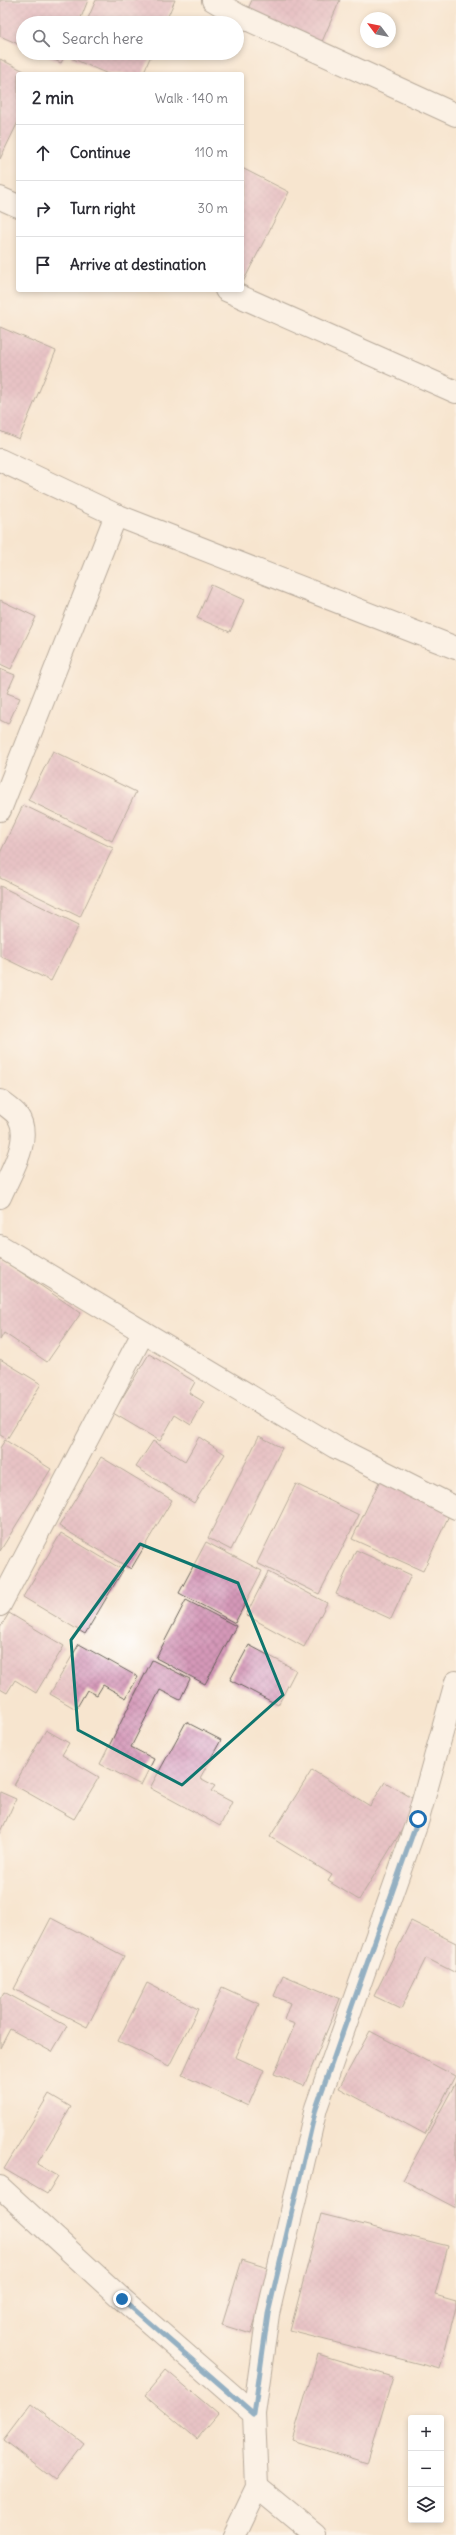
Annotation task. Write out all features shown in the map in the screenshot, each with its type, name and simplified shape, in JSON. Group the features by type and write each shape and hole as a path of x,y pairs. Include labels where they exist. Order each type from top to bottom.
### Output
{"street":[{"path":"213,0 240,16"},
{"path":"244,18 456,115"},
{"path":"0,198 16,205"},
{"path":"231,292 456,392"},
{"path":"0,460 116,515 456,648"},
{"path":"0,810 116,515"},
{"path":"0,1101 17,1115 23,1134 19,1151 0,1197"},
{"path":"0,1246 335,1447 456,1508"},
{"path":"0,1605 143,1333"},
{"path":"234,2535 257,2487 254,2414 268,2314 316,2108 418,1819 456,1682"},
{"path":"0,2187 122,2299 254,2414"},
{"path":"257,2487 315,2535"}],"highlighted area":[{"path":"140,1544 238,1583 283,1695 182,1785 78,1730 71,1640"}],"building":[{"path":"0,0 88,0 82,16 16,16 16,43 0,36"},
{"path":"96,0 175,0 168,16 89,16"},
{"path":"252,0 340,0 321,44 247,11"},
{"path":"0,59 26,72 16,72 16,126 0,159"},
{"path":"54,60 62,60 61,63"},
{"path":"76,60 149,60 144,72 103,72"},
{"path":"244,169 289,192 244,280"},
{"path":"0,327 56,351 19,439 0,431"},
{"path":"211,585 244,600 230,632 197,618"},
{"path":"0,600 36,617 11,669 0,664"},
{"path":"0,669 15,675 7,693 20,698 8,724 0,720"},
{"path":"53,751 136,792 112,841 28,800"},
{"path":"23,805 113,848 80,917 0,878 0,853"},
{"path":"0,886 79,925 51,981 0,956"},
{"path":"0,1258 81,1313 47,1362 4,1333 0,1340"},
{"path":"149,1354 195,1382 189,1393 204,1402 191,1425 175,1415 160,1441 113,1413"},
{"path":"0,1359 41,1384 7,1439 0,1435"},
{"path":"259,1436 282,1448 231,1550 208,1538"},
{"path":"199,1437 225,1454 194,1503 136,1467 153,1441 185,1461"},
{"path":"5,1440 51,1469 0,1551 0,1448"},
{"path":"101,1457 172,1500 131,1569 59,1526"},
{"path":"381,1478 451,1511 423,1571 352,1539"},
{"path":"296,1484 359,1515 319,1594 257,1563"},
{"path":"61,1533 123,1570 85,1634 23,1597"},
{"path":"206,1542 262,1571 235,1623 179,1593"},
{"path":"356,1550 411,1575 391,1619 336,1594"},
{"path":"268,1572 327,1603 304,1647 246,1615"},
{"path":"186,1600 236,1626 205,1684 156,1658"},
{"path":"9,1613 64,1646 36,1693 15,1680 7,1693 0,1689 0,1628"},
{"path":"79,1644 138,1677 126,1698 103,1685 97,1695 87,1690 76,1709 50,1694"},
{"path":"249,1645 296,1670 278,1705 230,1680"},
{"path":"152,1660 190,1679 180,1700 160,1690 131,1747 154,1759 141,1785 100,1764"},
{"path":"186,1722 221,1740 200,1778 215,1786 211,1791 232,1802 220,1826 150,1788"},
{"path":"46,1730 69,1743 62,1755 99,1777 74,1819 14,1785"},
{"path":"312,1770 370,1806 385,1782 419,1802 359,1900 328,1881 332,1875 270,1837"},
{"path":"0,1792 16,1799 0,1834"},
{"path":"51,1918 124,1956 87,2027 14,1989"},
{"path":"411,1921 456,1943 456,1973 426,1958 401,2009 374,1996"},
{"path":"283,1975 340,1999 304,2086 274,2074 295,2024 284,2020 290,2003 274,1996"},
{"path":"147,1983 198,2009 169,2066 118,2041"},
{"path":"222,1987 259,2004 235,2057 264,2070 248,2106 182,2075"},
{"path":"4,1992 67,2026 52,2052 10,2029 0,2048 0,1999"},
{"path":"370,2031 455,2076 425,2134 339,2088"},
{"path":"456,2082 456,2208 403,2180"},
{"path":"49,2094 71,2107 37,2164 58,2176 47,2194 4,2169"},
{"path":"321,2214 448,2246 435,2295 456,2301 456,2307 440,2369 290,2331"},
{"path":"242,2260 271,2269 251,2334 222,2325"},
{"path":"318,2354 393,2377 367,2463 292,2440"},
{"path":"166,2370 218,2414 197,2439 145,2395"},
{"path":"31,2403 83,2443 55,2480 3,2440"}],"route":[{"path":"122,2299 254,2414 268,2314 300,2186 316,2108 397,1874 418,1819"}]}
